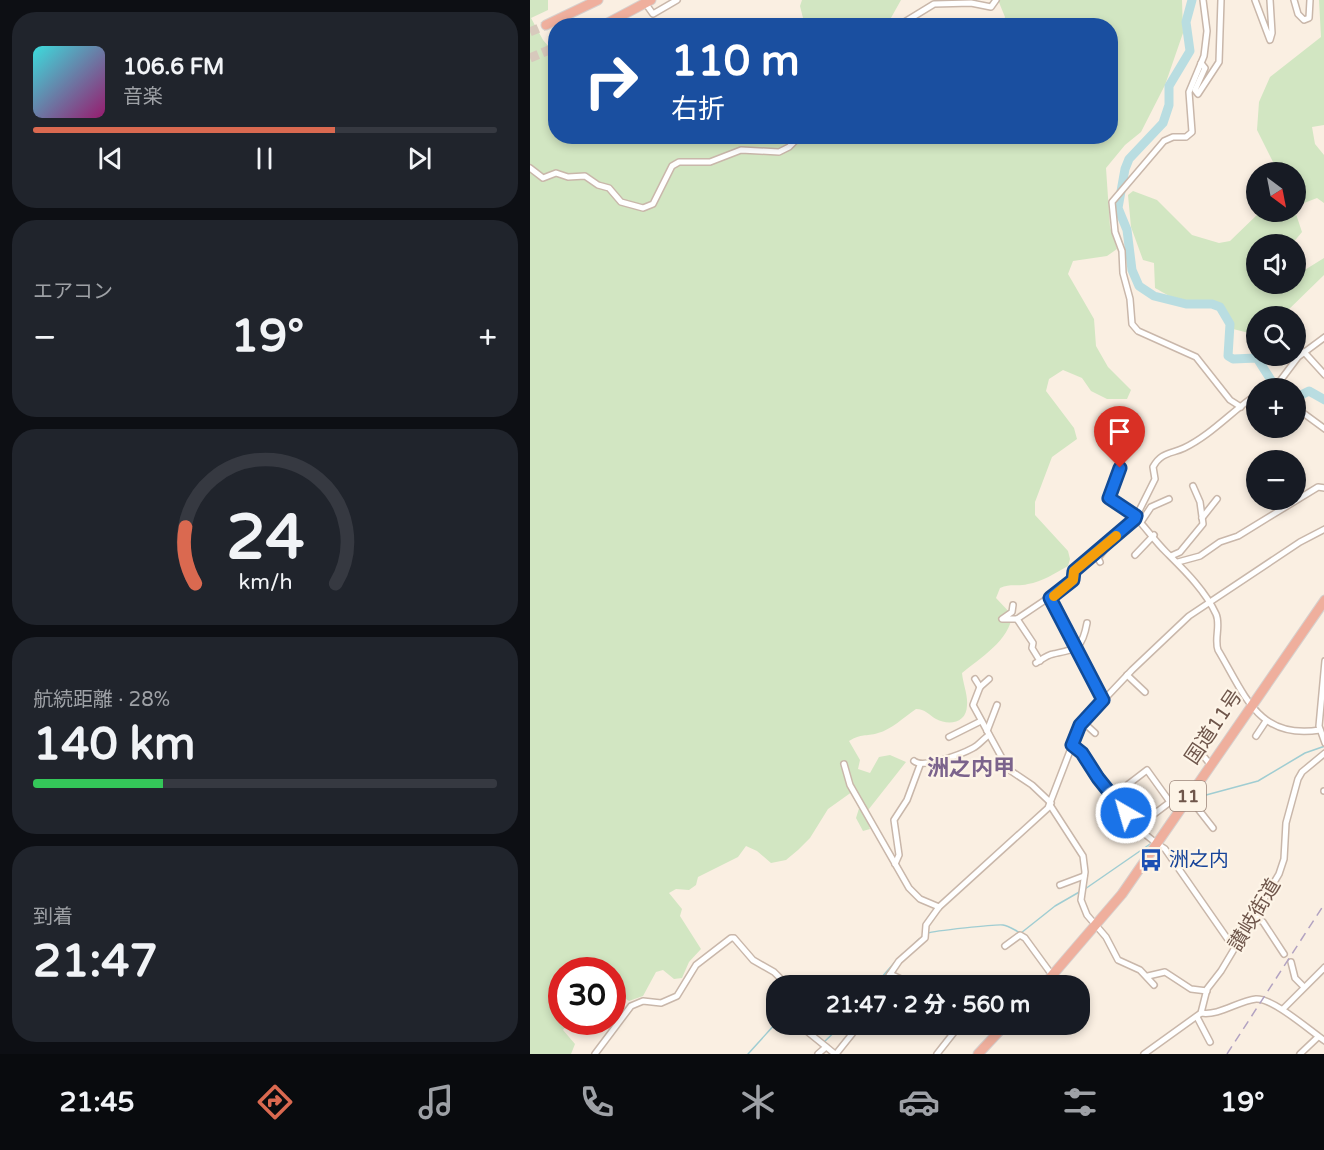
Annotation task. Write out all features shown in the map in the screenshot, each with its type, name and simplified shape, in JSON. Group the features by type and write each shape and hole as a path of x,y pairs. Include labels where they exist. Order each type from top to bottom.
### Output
{"highway":[{"path":"561,18 598,0"},
{"path":"619,18 650,4"},
{"name":"国道11号","path":"1052,975 1097,926 1325,600"},
{"path":"978,1054 996,1035"}],"street":[{"path":"650,4 653,14 677,0"},
{"path":"911,18 934,4 971,3 988,8 994,6 996,0"},
{"path":"1203,0 1208,21 1200,63 1189,92 1192,132 1186,136 1169,138 1159,146 1137,176 1120,191 1112,202 1111,209 1115,232 1123,255 1122,266 1130,299 1132,324 1138,331 1196,357 1224,393 1234,404 1241,407"},
{"path":"1200,63 1205,68 1195,90 1198,94 1219,62 1221,0"},
{"path":"1255,0 1270,40 1272,33 1270,0"},
{"path":"1294,0 1298,14 1304,20 1308,18 1310,0"},
{"path":"530,168 543,178 556,173 568,177 585,176 598,185 609,188 619,201 643,208 650,206 657,199 669,172 679,162 710,162 741,150 779,152 792,144"},
{"path":"1306,351 1325,337"},
{"path":"1306,354 1325,375"},
{"path":"1282,378 1292,366"},
{"path":"1013,605 1012,612 1002,619 1017,619 1069,584 1074,571 1136,516 1155,479 1153,467 1162,455 1183,448 1228,419 1246,403"},
{"path":"1306,417 1325,429"},
{"path":"1120,468 1109,498 1136,516 1178,562 1217,614 1216,643 1218,650 1251,704 1266,721 1294,733 1320,730"},
{"path":"1171,556 1180,552 1203,524 1200,502 1193,486"},
{"path":"1178,562 1200,556 1220,542 1249,531 1318,487 1325,488"},
{"path":"1148,493 1158,504"},
{"path":"1202,518 1217,499"},
{"path":"1141,522 1151,507 1169,500"},
{"path":"890,974 899,961 925,938 926,925 939,907 1050,804 1083,722 1127,675 1182,622 1300,542 1325,530"},
{"path":"1135,555 1154,536"},
{"path":"1100,562 1098,558 1109,542"},
{"path":"1050,598 1103,700"},
{"path":"1017,619 1033,643 1032,648 1038,662 1052,654 1064,653 1081,645 1087,623"},
{"path":"1325,661 1320,730 1325,743"},
{"path":"1127,675 1145,692"},
{"path":"975,679 980,687"},
{"path":"989,679 980,687 972,703 988,734 1008,769 1032,785 1050,804 1080,848 1085,863 1081,900 1118,960 1148,976 1154,985"},
{"path":"920,765 967,751 988,734 997,705"},
{"path":"949,737 981,721"},
{"path":"1256,736 1266,721"},
{"path":"1083,722 1095,733"},
{"path":"1072,745 1082,753 1149,841 1165,849 1229,941 1236,946"},
{"path":"1196,747 1210,764"},
{"name":"讃岐街道","path":"1199,1015 1207,991 1255,916 1282,867 1286,823 1298,778 1302,772 1323,757"},
{"path":"914,761 920,765"},
{"path":"845,764 850,785 895,864 915,894 939,907"},
{"path":"895,864 899,855 894,820 905,805 920,765"},
{"path":"1113,796 1147,770 1170,802"},
{"path":"1138,827 1170,802 1203,789"},
{"path":"1189,795 1213,828"},
{"path":"1060,885 1085,876"},
{"path":"1255,916 1263,922 1284,954"},
{"path":"1005,946 1020,935 1025,938 1052,975"},
{"path":"596,1053 631,1006 643,1001 661,1003 677,996 696,965 731,939 734,938 753,960 777,975"},
{"path":"1291,962 1295,978 1303,986"},
{"path":"1283,1009 1303,986 1325,967"},
{"path":"1148,976 1168,973 1191,989 1207,991"},
{"path":"1144,1054 1199,1015 1257,999 1283,1009 1293,1020 1325,1041"},
{"path":"1199,1015 1210,1042"},
{"path":"811,1035 835,1054 851,1035"},
{"path":"937,1054 941,1045 951,1035"},
{"path":"1300,1054 1318,1037"},
{"path":"818,1054 826,1047"}],"green space":[{"path":"530,0 548,0 548,10 531,18 548,46 548,144 1118,144 1118,18 1005,18 998,0 1182,0 1183,33 1165,85 1141,132 1125,145 1106,168 1110,227 1117,249 1107,256 1073,261 1068,274 1094,319 1096,346 1108,367 1131,390 1127,399 1107,399 1091,391 1082,378 1063,370 1049,379 1046,391 1074,428 1077,439 1052,457 1035,502 1035,515 1068,551 1070,559 1068,566 1038,581 1000,588 996,598 1012,615 1010,624 993,648 962,673 967,705 961,719 952,722 941,721 916,709 883,731 849,741 860,760 858,769 870,773 879,757 890,755 906,762 865,814 870,829 863,831 856,818 862,799 856,789 828,809 810,838 786,860 771,863 757,851 746,846 738,857 698,877 696,885 689,890 676,889 669,893 682,909 680,916 701,949 689,962 682,978 674,979 663,970 656,972 643,996 629,1001 626,999 626,957 548,957 548,1035 567,1035 575,1044 571,1054 530,1054"},
{"path":"802,0 901,0 891,18 803,18 800,6"},
{"path":"1319,0 1325,0 1324,125 1312,127 1315,144 1324,155 1324,203 1317,198 1306,202 1306,162 1273,162 1257,130 1259,102 1270,77 1321,37"},
{"path":"1133,191 1157,200 1192,235 1219,243 1230,241 1250,222 1299,222 1302,232 1300,234 1246,234 1246,294 1305,294 1292,306 1246,306 1246,332 1233,329 1230,317 1220,305 1178,299 1155,288 1154,263 1143,260 1131,227 1128,195"},
{"path":"1324,258 1324,275 1306,293 1306,269"}],"waterway":[{"path":"1192,0 1186,22 1190,51 1169,86 1169,105 1163,123 1129,159 1118,208 1127,230 1132,270 1139,286 1154,296 1186,304 1212,304 1220,307 1230,324 1228,356 1233,359 1257,358 1270,378"},
{"path":"1306,392 1309,391 1325,400"},
{"path":"1187,808 1195,798 1258,781 1305,753 1325,746"},
{"path":"1085,889 1153,842"},
{"path":"928,933 998,925 1021,933 1055,906 1081,891"},
{"path":"910,948 919,939"},
{"path":"884,975 895,962"},
{"path":"748,1054 766,1034"},
{"path":"824,1042 831,1035"}],"tunnel":[{"path":"530,32 546,25"},
{"path":"530,58 548,50"}],"railway":[{"path":"1227,1054 1325,903"}],"slow traffic":[{"path":"1054,596 1073,580 1074,571 1116,536"}],"place":[{"name":"洲之内","path":"1151,860"}],"district":[{"name":"洲之内甲","path":"971,768"}],"route":[{"path":"1120,468 1109,498 1136,516 1135,519 1074,571 1073,580 1050,598 1103,700 1080,725 1072,745 1082,753 1098,778 1126,813"}]}
